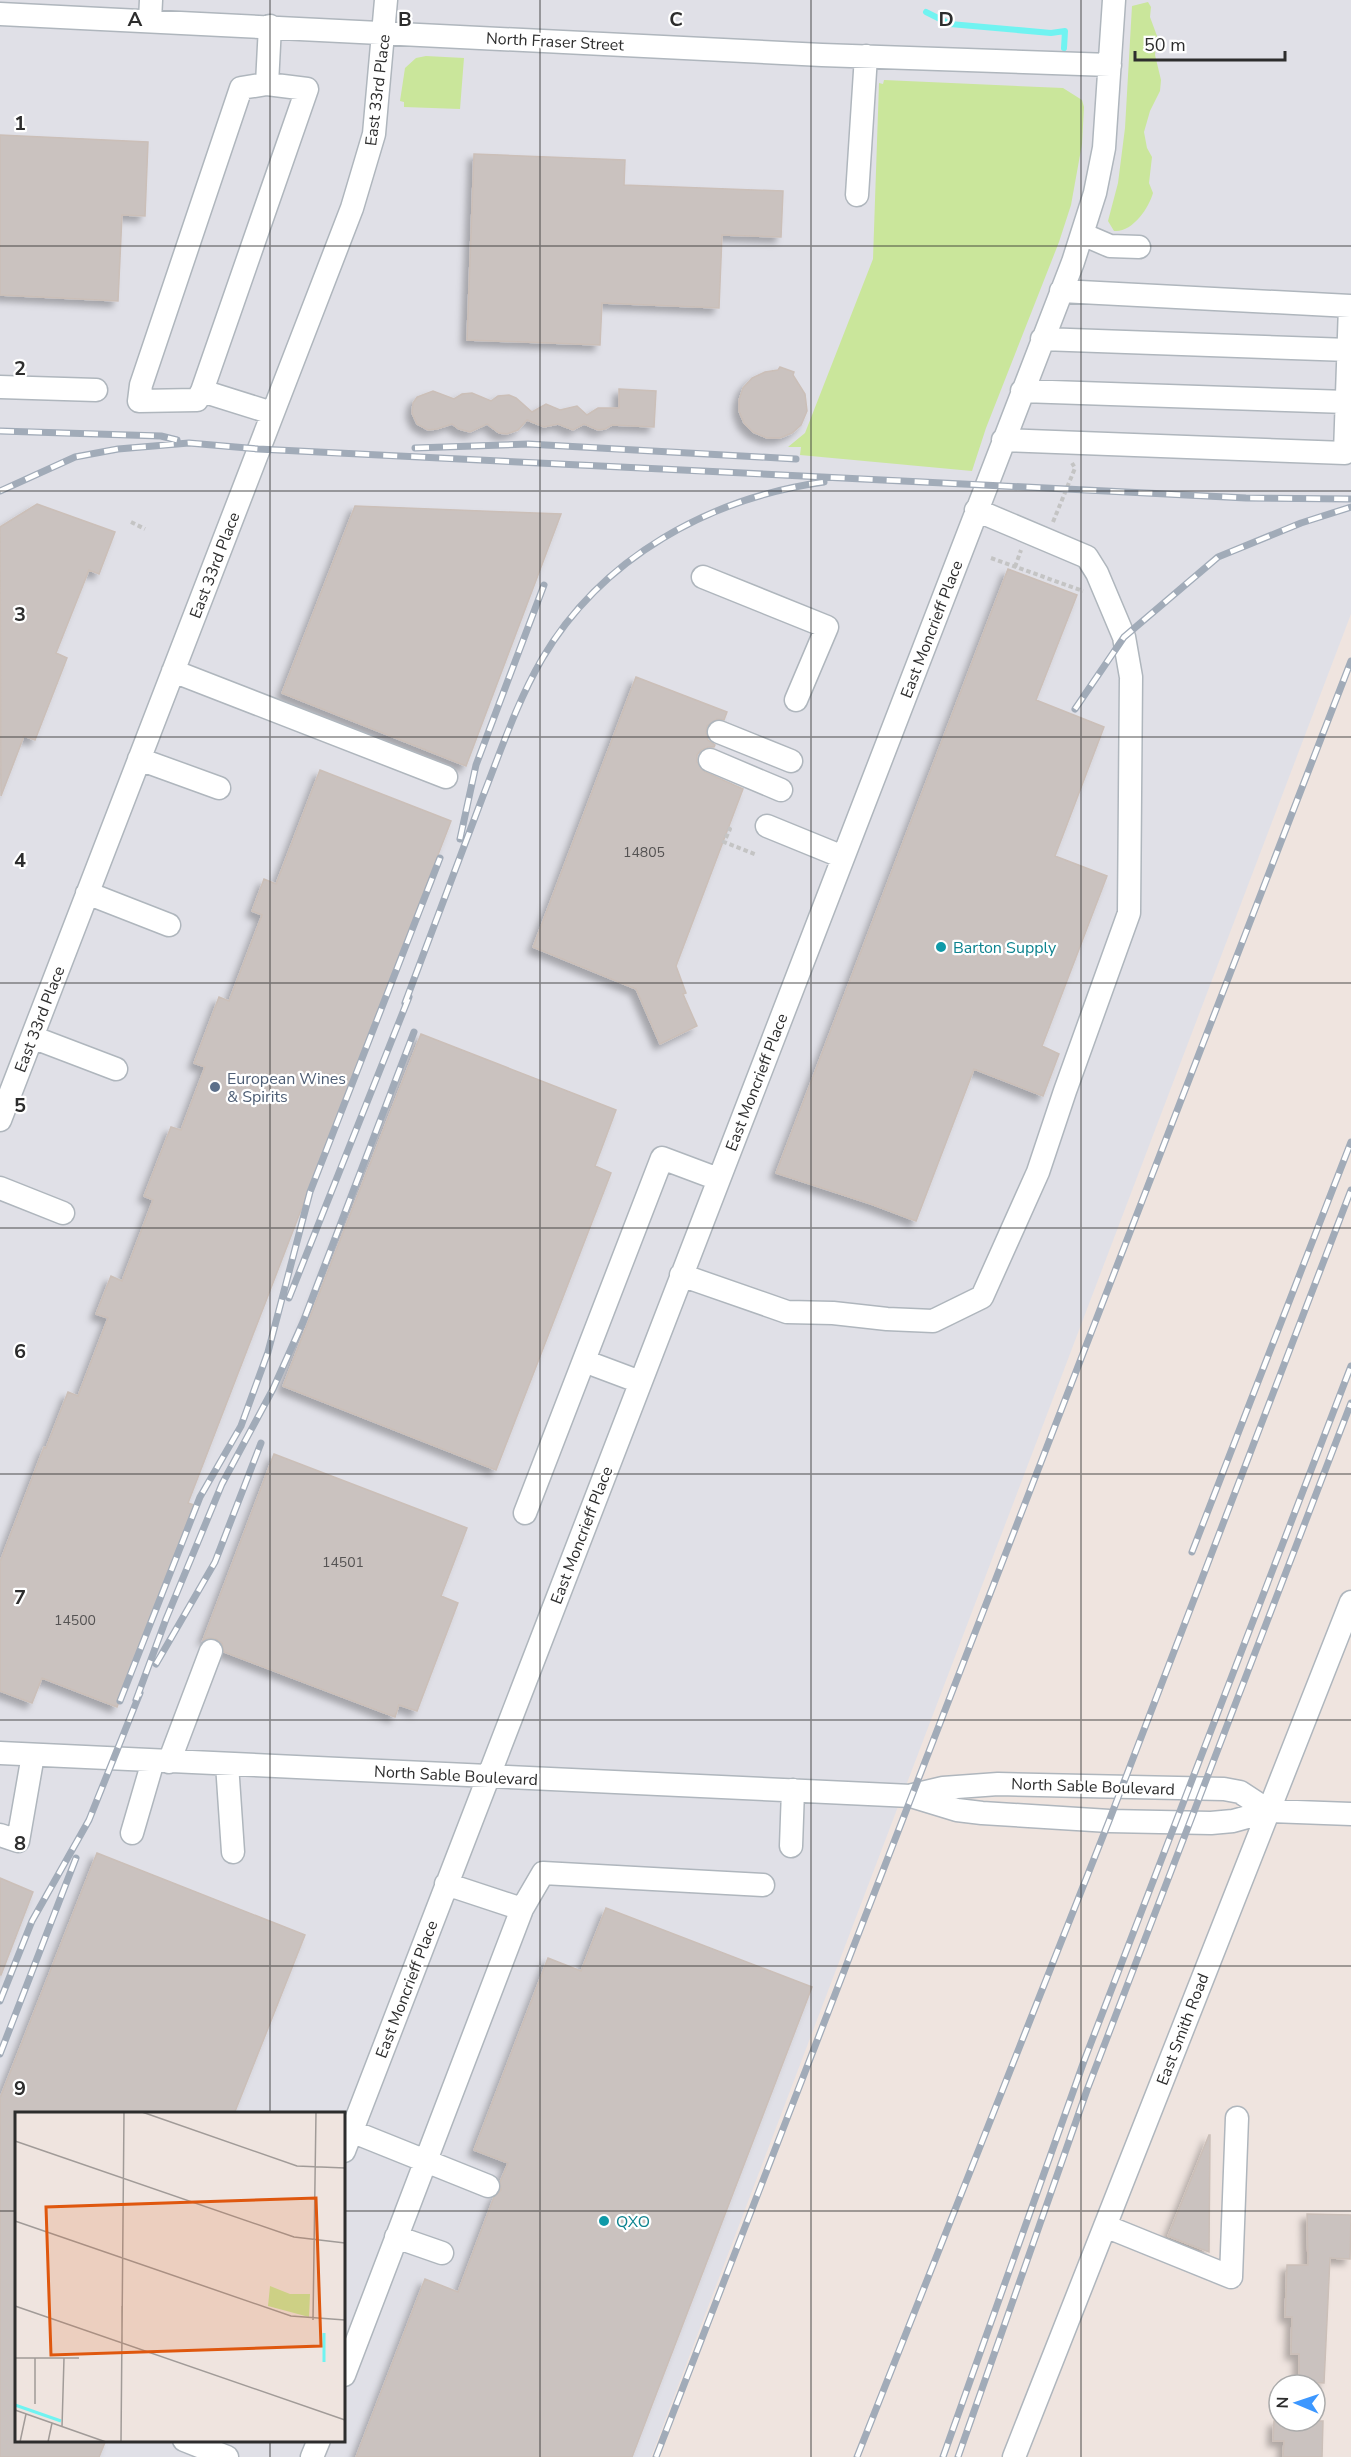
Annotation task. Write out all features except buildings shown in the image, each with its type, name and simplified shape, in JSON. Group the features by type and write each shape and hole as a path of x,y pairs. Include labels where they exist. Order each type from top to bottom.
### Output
{"street":[{"name":"East 33rd Place","path":"0,1120 364,171 376,115 386,0"},
{"name":"East Moncrieff Place","path":"347,2141 1082,234 1095,193 1104,148 1114,0"},
{"name":"North Fraser Street","path":"0,14 151,11 270,26 866,56 1110,65"},
{"path":"267,84 270,26"},
{"path":"857,195 866,56"},
{"path":"267,84 307,89 202,391 197,400 139,401 141,385 241,88 267,84"},
{"path":"1082,234 1110,246 1139,247"},
{"path":"1003,440 1345,453 1350,306 1061,291"},
{"path":"1042,339 1349,350"},
{"path":"0,387 96,390"},
{"path":"202,391 272,413"},
{"path":"1022,391 1347,402"},
{"path":"681,1275 787,1312 833,1313 933,1321 982,1298 1038,1172 1129,913 1131,676 1124,638 1097,573 1087,557 976,510"},
{"path":"703,577 827,627 796,700"},
{"path":"173,671 446,777"},
{"path":"714,747 786,776"},
{"path":"139,759 219,788"},
{"path":"767,826 843,856"},
{"path":"87,893 169,925"},
{"path":"32,1038 116,1069"},
{"path":"525,1513 662,1158 718,1179"},
{"path":"0,1188 63,1213"},
{"path":"584,1361 640,1382"},
{"name":"East Smith Road","path":"1014,2457 1351,1602"},
{"path":"132,1833 211,1651"},
{"name":"North Sable Boulevard","path":"0,1753 911,1796 966,1811 1109,1821 1212,1823 1233,1821 1269,1811 1351,1814"},
{"path":"0,1835 18,1841 33,1755"},
{"path":"227,1764 233,1852"},
{"name":"North Sable Boulevard","path":"911,1796 943,1788 998,1784 1224,1790 1240,1792 1269,1811"},
{"path":"791,1846 793,1790"},
{"path":"345,2372 522,1909 543,1873 763,1885"},
{"path":"446,1884 522,1909"},
{"path":"1105,2226 1231,2277 1237,2118"},
{"path":"347,2141 426,2161 488,2186"},
{"path":"396,2237 442,2253"},
{"path":"189,2442 226,2457 231,2442"},
{"path":"312,2457 318,2442"}],"path":[{"path":"1052,523 1072,471"},
{"path":"131,522 145,529"},
{"path":"1015,567 1022,549"},
{"path":"991,558 1084,591"},
{"path":"728,828 730,829 724,842 757,855"}],"shaded area":[{"path":"0,0 1351,0 1351,614 651,2457 0,2457"}],"green space":[{"path":"1148,2 1151,7 1150,17 1157,36 1155,55 1161,80 1160,91 1150,111 1144,132 1147,148 1152,157 1149,183 1153,193 1148,206 1133,224 1121,231 1114,231 1108,221 1118,183 1125,128 1132,6"},
{"path":"426,56 464,58 460,109 404,107 404,102 400,101 405,68 416,58"},
{"path":"884,80 1063,88 1082,100 1084,107 1082,144 1071,205 1059,242 986,428 972,471 800,455 801,447 788,447 805,433 873,259 879,83 883,84"}],"waterway":[{"path":"926,12 950,24 1051,33 1065,31 1064,48"}],"railway":[{"path":"0,431 161,436 177,440"},
{"path":"0,491 75,457 118,449 189,443 258,449 1246,498 1351,499"},
{"path":"415,448 528,444 796,459"},
{"path":"405,1003 517,709 542,659 567,623 595,591 628,562 663,538 700,518 740,502 782,490 824,482"},
{"path":"1075,709 1124,637 1218,557 1301,523 1351,507"},
{"path":"460,839 476,765 544,585"},
{"path":"656,2457 1351,661"},
{"path":"120,1701 200,1497 241,1426 268,1352 310,1192 440,858"},
{"path":"289,1298 409,997"},
{"path":"136,1700 166,1619 222,1484 273,1389 303,1322 414,1032"},
{"path":"1192,1552 1351,1142"},
{"path":"857,2457 1109,1821 1351,1190"},
{"path":"943,2457 1084,2061 1351,1366"},
{"path":"958,2457 1087,2090 1351,1403"},
{"path":"156,1664 215,1562 261,1443"},
{"path":"0,2001 32,1921 89,1820 140,1693"},
{"path":"0,2054 76,1858"}],"place":[{"name":"Barton Supply","path":"941,947"},
{"name":"European Wines & Spirits","path":"215,1087"},
{"name":"QXO","path":"604,2221"}]}
